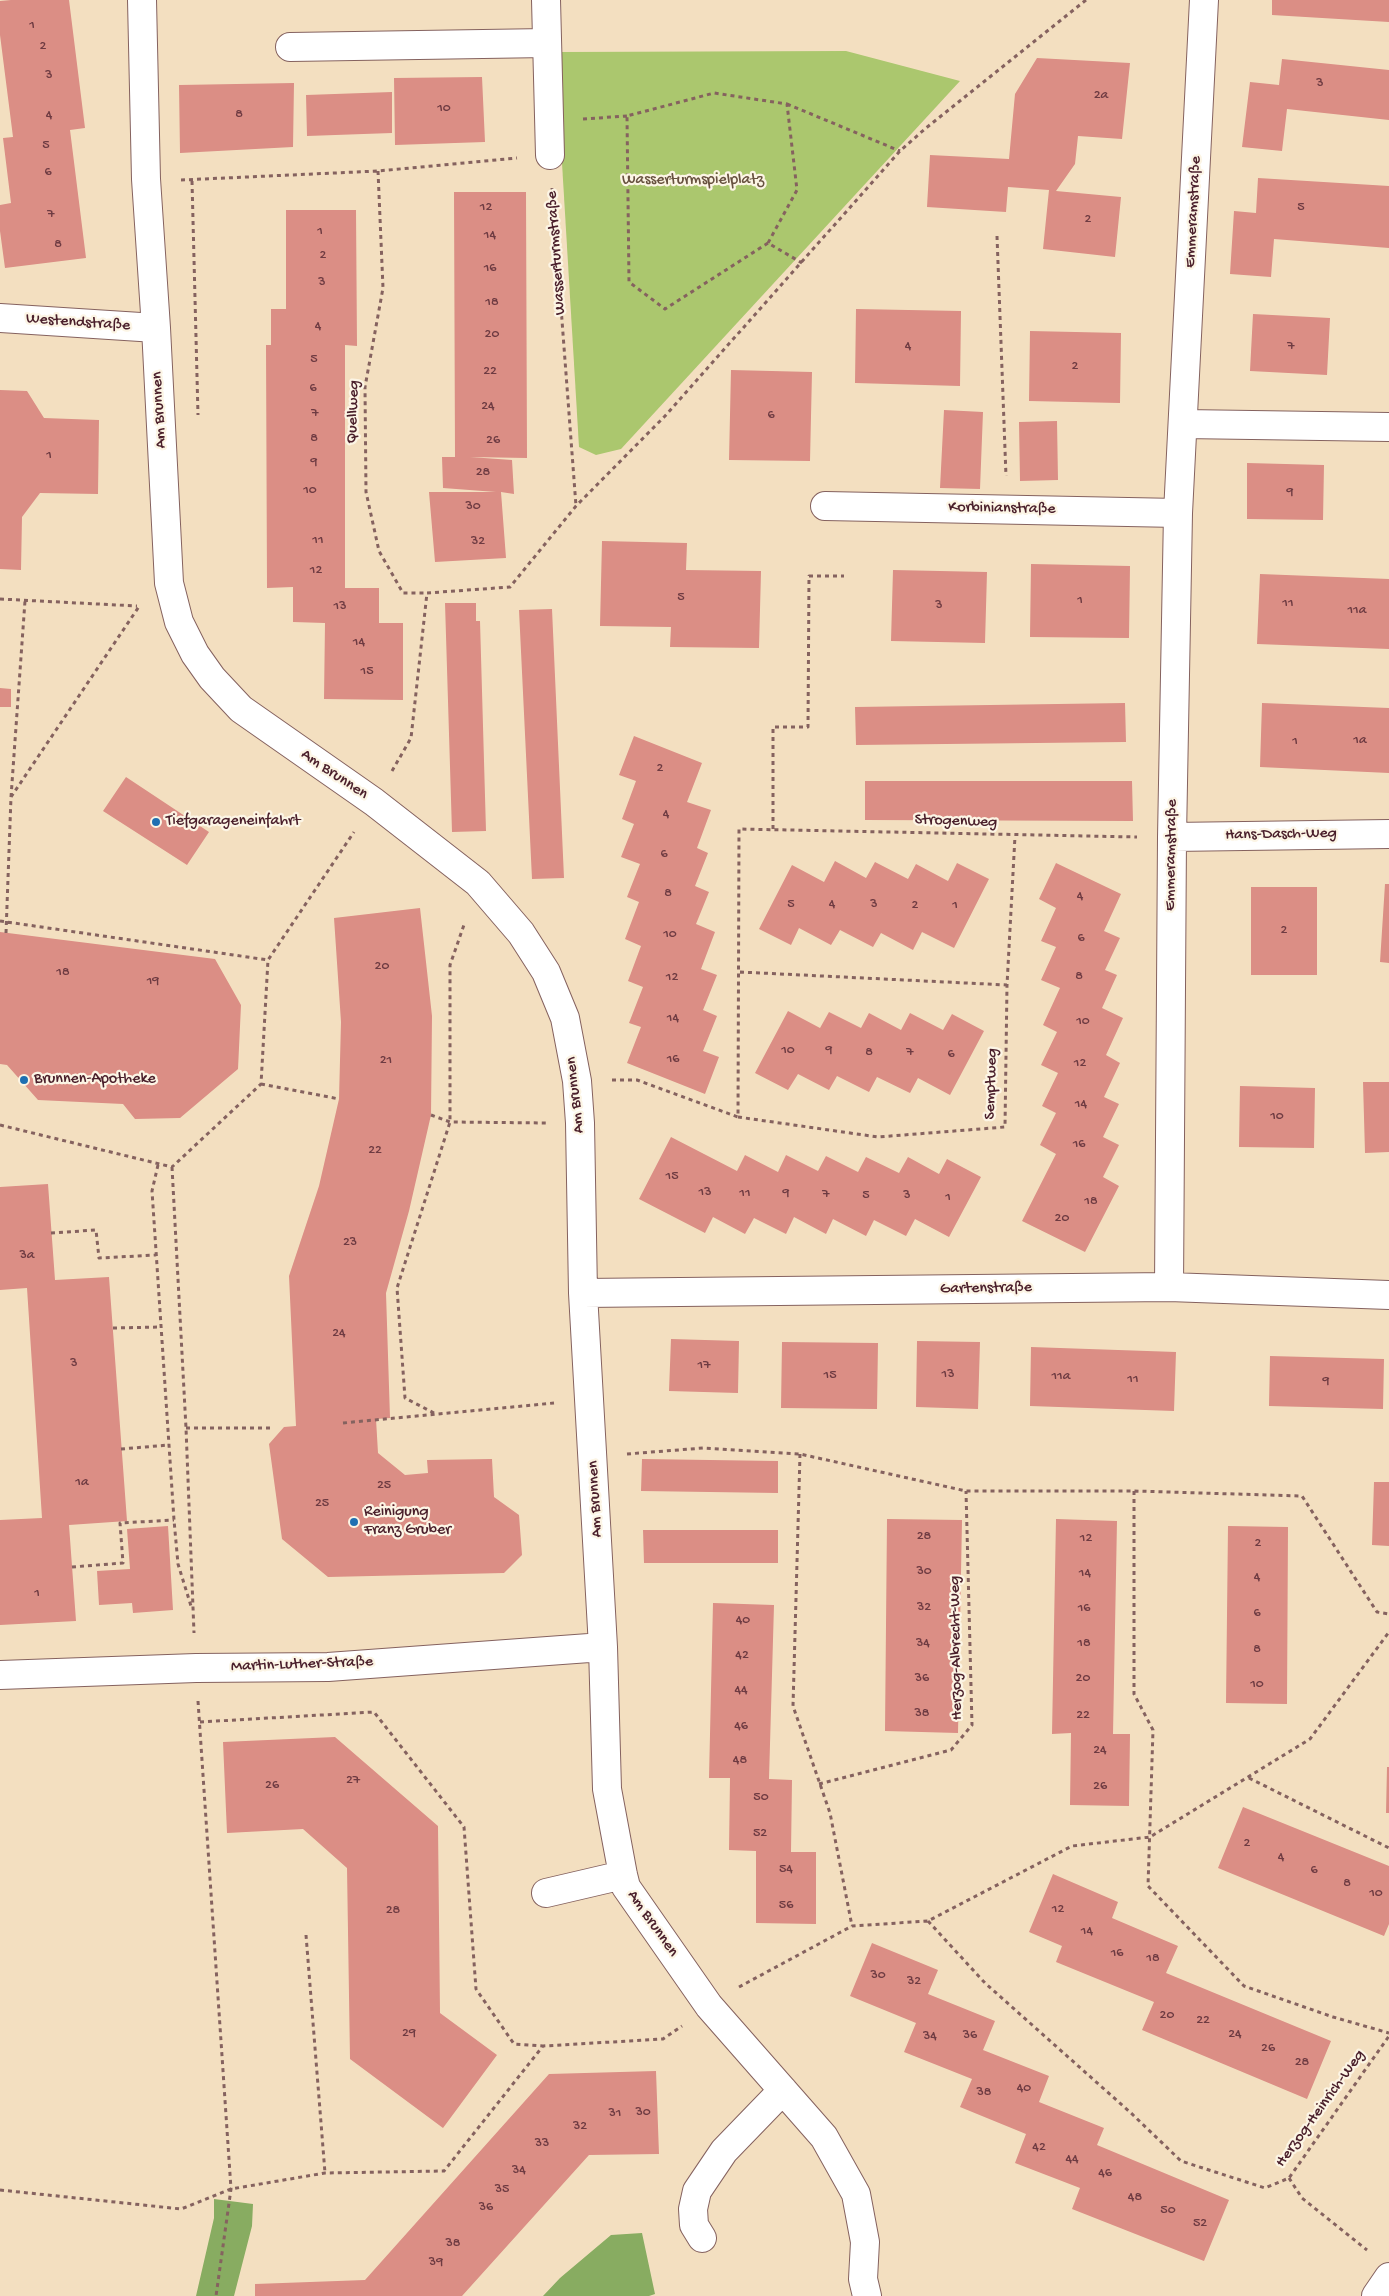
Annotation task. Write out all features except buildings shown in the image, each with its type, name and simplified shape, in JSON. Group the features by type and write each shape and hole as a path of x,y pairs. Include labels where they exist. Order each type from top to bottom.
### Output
{"street":[{"name":"Am Brunnen","path":"142,0 146,179 169,582 179,622 195,654 212,678 241,708 374,802 478,884 521,933 546,972 565,1018 577,1081 580,1123 583,1294 603,1647 607,1790 623,1875 626,1887 710,2006 824,2137 856,2194 865,2242 860,2290"},
{"path":"546,0 550,155"},
{"name":"Emmeramstraße","path":"1169,1287 1172,837 1178,513 1204,0"},
{"path":"290,47 547,43"},
{"name":"Westendstraße","path":"0,318 156,328"},
{"path":"1184,424 1389,427"},
{"name":"Korbinianstraße","path":"825,506 1178,513"},
{"name":"Hans-Dasch-Weg","path":"1172,837 1389,834"},
{"name":"Gartenstraße","path":"583,1294 1169,1287 1389,1295"},
{"name":"Martin-Luther-Straße","path":"0,1675 196,1668 328,1667 603,1647"},
{"path":"546,1892 623,1875"},
{"path":"702,2238 694,2225 693,2208 697,2191 724,2151 783,2090"},
{"path":"1376,2296 1389,2277"}],"path":[{"path":"0,1125 158,1165 172,1166 261,1084 268,960 374,802 411,738 427,594 510,587 576,506 665,416 900,151 926,128 1062,22 1086,0"},
{"path":"548,122 627,116 714,93 787,104 900,151"},
{"path":"627,116 629,282 665,309 768,243 797,190 787,104"},
{"path":"146,179 192,181 378,171 550,155"},
{"name":"Wasserturmstraße","path":"550,155 576,506"},
{"name":"Quellweg","path":"378,171 383,288 365,387 366,492 379,551 403,593 427,594"},
{"path":"192,181 198,425"},
{"path":"997,236 1007,509"},
{"path":"768,243 802,263"},
{"path":"773,830 773,727 808,727 809,576 844,576"},
{"path":"12,797 137,606 169,582"},
{"path":"0,600 137,606"},
{"path":"6,933 12,797 25,601"},
{"name":"Strogenweg","path":"740,972 739,829 1015,836 1172,837"},
{"name":"Semptweg","path":"577,1081 637,1080 738,1117 878,1138 1005,1127 1007,985 1015,836"},
{"path":"434,1413 405,1398 397,1288 450,1122 450,965 478,884"},
{"path":"0,921 268,960"},
{"path":"738,1117 740,972 1007,985"},
{"path":"261,1084 339,1099"},
{"path":"431,1115 450,1122 580,1123"},
{"path":"158,1165 152,1191 174,1520 178,1564 192,1610"},
{"path":"172,1166 196,1668"},
{"path":"51,1232 96,1230 99,1258 156,1256"},
{"path":"113,1328 161,1328"},
{"path":"343,1423 434,1413 590,1400"},
{"path":"186,1428 270,1428"},
{"path":"121,1449 169,1446"},
{"path":"593,1457 703,1448 800,1454 966,1491 1134,1491 1302,1496 1377,1612 1389,1614"},
{"path":"800,1454 793,1706 830,1813 852,1926"},
{"name":"Herzog-Albrecht-Weg","path":"819,1784 951,1750 972,1725 966,1491"},
{"path":"1134,1491 1134,1694 1153,1730 1148,1886 1244,1986 1389,2034"},
{"path":"72,1567 123,1563 120,1523 174,1520"},
{"path":"216,2296 231,2189 200,1722 374,1712 464,1827 476,1989 514,2044 543,2046 663,2039 710,2006 764,1972 852,1926 928,1921 1072,1846 1150,1837 1310,1739 1389,1632"},
{"path":"1249,1778 1389,1848"},
{"name":"Herzog-Heinrich-Weg","path":"928,1921 985,1983 1131,2113 1181,2161 1265,2188 1289,2178 1389,2034"},
{"path":"306,1935 325,2173"},
{"path":"0,2190 181,2209 231,2189 325,2173 444,2170 543,2046"},
{"path":"1289,2178 1302,2198 1347,2234"}],"green space":[{"name":"Wasserturmspielplatz","path":"846,51 960,81 621,449 596,455 579,447 562,163 561,52"},
{"path":"214,2199 253,2204 252,2226 234,2296 196,2296 214,2218"},
{"path":"642,2233 655,2294 649,2296 543,2296 560,2278 611,2235"}],"place":[{"name":"Tiefgarageneinfahrt","path":"156,822"},
{"name":"Brunnen-Apotheke","path":"24,1080"},
{"name":"Reinigung Franz Gruber","path":"354,1522"}]}
